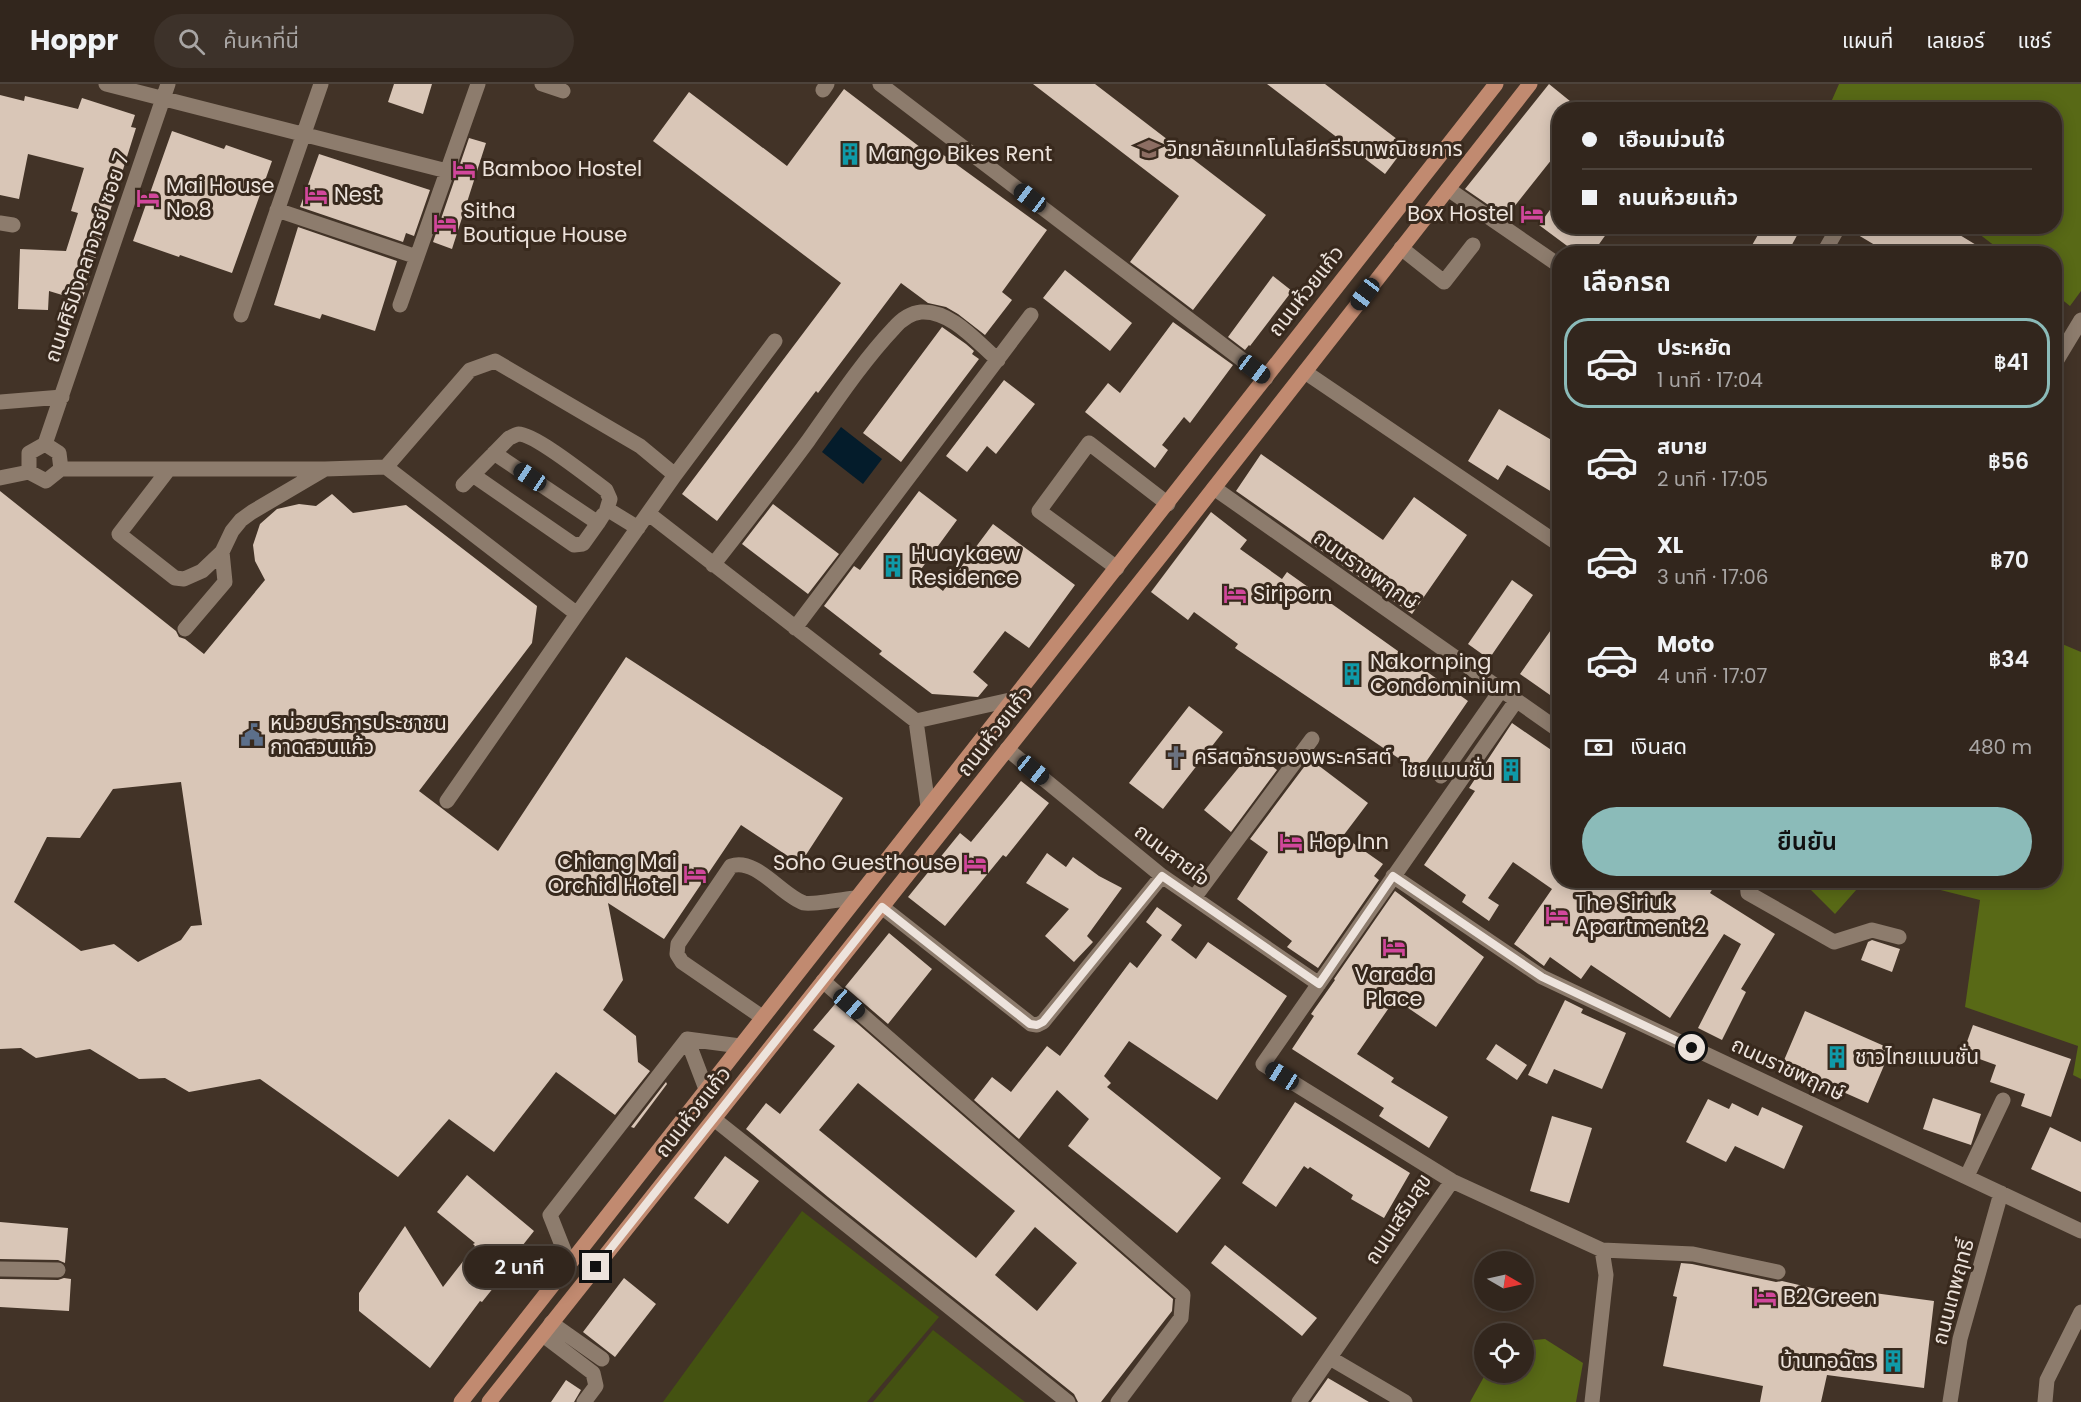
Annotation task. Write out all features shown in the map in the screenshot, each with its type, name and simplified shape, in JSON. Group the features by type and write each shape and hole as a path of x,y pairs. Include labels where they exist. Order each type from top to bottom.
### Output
{"main road":[{"name":"ถนนห้วยแก้ว","path":"460,1402 1496,84"},
{"name":"ถนนห้วยแก้ว","path":"489,1402 1214,488 1530,84"},
{"name":"ถนนราชพฤกษ์","path":"1193,472 1214,488"}],"street":[{"path":"106,84 447,171"},
{"name":"ถนนศิริมังคลาจารย์ ซอย 7","path":"45,444 168,84"},
{"path":"241,315 321,84"},
{"path":"400,305 478,84"},
{"path":"542,84 563,91"},
{"path":"880,84 1266,378"},
{"path":"1448,189 1552,260"},
{"path":"277,210 417,257"},
{"path":"1401,248 1444,282 1473,245"},
{"path":"713,565 865,362 896,326 910,315 922,312 941,315 998,360"},
{"path":"795,628 1031,315"},
{"path":"2062,351 2081,320"},
{"path":"447,801 675,475 775,340"},
{"path":"386,467 470,370 495,361 640,447 675,475"},
{"path":"1305,372 1552,540"},
{"path":"0,402 62,397"},
{"path":"518,434 526,436 543,445 606,490 610,499 607,509 583,544 574,545 468,480 494,453 509,438 518,434"},
{"path":"1117,568 1039,511 1089,442 1168,504"},
{"path":"29,472 29,453 45,444 59,453 61,469"},
{"path":"494,453 598,523"},
{"path":"0,478 29,472 46,481 61,469 386,467 577,614"},
{"path":"169,469 118,534 179,579 202,571 222,552 232,531 252,512 325,469"},
{"name":"ถนนราชพฤกษ์","path":"1214,488 1552,725"},
{"path":"607,509 638,528"},
{"path":"649,514 916,721 928,806"},
{"path":"185,629 225,582 222,552"},
{"path":"1441,776 1501,690"},
{"path":"916,721 1010,700"},
{"path":"1319,984 1516,700"},
{"path":"1194,898 1312,739"},
{"name":"ถนนสายใจ","path":"1007,749 1162,876 1319,984"},
{"path":"762,1017 682,962 678,954 678,944 731,866 738,864 750,867 804,903 855,898"},
{"path":"882,907 1030,1024 1037,1025 1043,1022 1162,876"},
{"name":"ถนนราชพฤกษ์","path":"1393,876 1542,977 1967,1176 2081,1232"},
{"path":"1748,888 1748,893 1834,942 1872,930 1899,938"},
{"path":"823,981 1183,1295 1181,1318 1118,1402"},
{"name":"ถนนเสริมสุข","path":"1299,1402 1452,1181 1263,1064 1319,984"},
{"path":"687,1039 740,1046"},
{"path":"687,1039 706,1089"},
{"path":"569,1263 550,1215 687,1039"},
{"path":"1967,1176 2003,1100"},
{"path":"714,1119 1068,1402"},
{"path":"1452,1181 1602,1250 1693,1254 1778,1272"},
{"name":"ถนนเทพฤทธิ์","path":"1950,1402 1960,1339 2001,1193"},
{"path":"1592,1402 1606,1275 1602,1250"},
{"path":"0,1269 58,1269"},
{"path":"2045,1402 2047,1380 2081,1312"},
{"path":"547,1329 602,1359"},
{"path":"547,1329 593,1373 596,1386 584,1402"},
{"path":"1330,1358 1405,1402"}],"green space":[{"path":"1839,84 2081,84 2081,291 2070,306 2062,300 2062,246 1995,246 1979,234 2062,234 2062,102 1831,102"},
{"path":"2062,644 2081,652 2081,1079 2073,1075 2078,1046 1965,1007 1980,900 1933,888 2062,888"},
{"path":"1809,888 1858,888 1835,914"},
{"path":"802,1211 939,1317 867,1402 663,1402"},
{"path":"933,1330 1025,1402 873,1402"},
{"path":"1545,1339 1583,1363 1576,1402 1470,1402 1480,1383 1534,1383 1534,1340"}],"water":[{"path":"841,427 882,459 863,484 822,452"}],"building":[{"path":"394,84 432,84 423,114 388,102"},
{"path":"1033,84 1095,84 1266,215 1193,310 1130,262 1179,196"},
{"name":"วิทยาลัยเทคโนโลยีศรีธนาพณิชยการ","path":"1267,84 1325,84 1406,146 1385,174"},
{"path":"1549,84 1571,102 1552,102 1552,159 1506,217 1465,189"},
{"path":"844,89 933,157 938,151 1047,230 1002,292 1012,300 985,335 958,314 946,307 928,303 901,283 717,521 682,494 841,283 653,141 689,92 787,166"},
{"path":"0,95 24,101 25,96 78,109 82,98 135,115 131,127 136,128 82,301 49,291 48,310 18,309 20,249 66,251 78,213 71,211 84,168 28,154 19,199 0,195"},
{"path":"172,131 224,149 226,145 272,161 232,273 133,241"},
{"path":"469,138 486,143 452,249 433,242"},
{"path":"319,154 430,190 414,236 406,233 403,242 300,207"},
{"path":"1552,207 1552,234 1606,234 1598,246 1567,246 1539,225"},
{"path":"298,227 397,261 375,331 322,314 320,319 274,305"},
{"path":"1758,234 1798,234 1791,246 1752,246"},
{"path":"1856,234 1958,234 1978,246 1877,246"},
{"path":"1065,270 1132,323 1110,351 1043,298"},
{"path":"1273,276 1292,291 1245,350 1228,337"},
{"path":"1173,322 1233,365 1190,423 1184,417 1162,445 1168,450 1155,468 1085,412 1108,383 1120,393"},
{"path":"942,327 966,344 974,351 972,354 979,359 901,462 863,433"},
{"path":"1004,380 1035,404 996,454 987,446 967,472 946,456"},
{"path":"1499,409 1552,440 1552,492 1507,465 1498,480 1468,461"},
{"path":"1261,454 1383,540 1414,497 1467,535 1412,614 1236,491"},
{"path":"0,491 176,631 179,637 204,654 265,580 255,561 253,545 260,524 277,509 299,504 316,506 332,494 353,513 406,505 537,606 532,643 419,791 498,851 626,657 843,798 800,864 741,825 664,939 608,903 623,980 603,1010 636,1036 638,1062 650,1071 615,1115 556,1072 494,1152 449,1119 398,1177 260,1079 189,1092 165,1078 139,1079 90,1049 36,1058 21,1048 0,1049","holes":["181,782 202,925 191,926 181,940 138,962 114,944 81,951 14,902 47,837 80,838 113,789"]},
{"path":"919,491 957,520 919,572 943,591 993,524 1075,585 1029,648 1005,631 973,672 988,685 978,697 932,694 879,654 882,651 824,606 854,566 860,570"},
{"path":"773,504 839,554 808,594 742,544"},
{"name":"Nakornping Condominium","path":"1211,512 1247,540 1240,549 1282,579 1287,572 1468,701 1419,772 1235,648 1238,644 1194,612 1188,620 1151,592"},
{"path":"1512,580 1533,595 1489,659 1468,644"},
{"path":"1552,628 1552,696 1520,674"},
{"name":"คริสตจักรของพระคริสต์","path":"1189,706 1223,732 1163,809 1129,783"},
{"path":"1512,723 1552,750 1552,888 1713,888 1710,893 1775,934 1741,989 1746,992 1722,1040 1698,1028 1741,944 1724,934 1670,1018 1591,965 1581,979 1550,957 1544,966 1514,944 1552,889 1513,862 1488,898 1499,905 1489,921 1462,902 1466,895 1424,865 1475,791 1469,788"},
{"path":"1253,750 1277,770 1231,832 1204,810"},
{"path":"1310,759 1368,803 1343,836 1383,864 1374,876 1379,880 1318,968 1287,947 1292,941 1237,899 1268,852 1250,839"},
{"path":"1021,781 1049,803 1006,857 1003,855 945,926 908,897 960,833 971,842"},
{"path":"1047,853 1066,867 1073,857 1099,876 1122,888 1087,936 1093,942 1074,962 1045,936 1069,909 1026,883"},
{"path":"1395,891 1484,957 1436,1027 1395,999 1357,1054 1394,1078 1391,1082 1448,1117 1429,1148 1379,1116 1384,1108 1292,1049 1314,1016 1311,1014"},
{"path":"1157,907 1182,925 1171,940 1196,959 1208,942 1287,996 1217,1100 1129,1041 1104,1076 1111,1083 1107,1087 1221,1178 1177,1233 1068,1146 1089,1119 1057,1090 1019,1139 974,1100 992,1077 1011,1092 1047,1046 1060,1056 1130,962 1137,968 1162,935 1146,922"},
{"path":"889,933 932,969 888,1024 845,987"},
{"path":"1872,940 1900,949 1892,972 1861,960 1868,942"},
{"path":"1565,1000 1583,1009 1581,1013 1626,1033 1602,1089 1554,1069 1547,1084 1528,1075"},
{"path":"835,1004 1173,1299 1172,1311 1101,1402 1078,1402 1074,1394 746,1129 766,1103 780,1114 835,1046 813,1030","holes":["858,1083 1015,1211 976,1258 819,1130","1035,1227 1077,1263 1037,1311 995,1275"]},
{"name":"ชาวไทยแมนชั่น","path":"1805,1011 1891,1049 1868,1103 1782,1065"},
{"path":"1973,1025 2071,1059 2051,1117 2021,1106 2025,1094 1990,1082 1996,1065 1963,1053"},
{"path":"1496,1044 1527,1065 1517,1080 1486,1059"},
{"path":"666,1082 667,1084 634,1128 631,1127"},
{"path":"1933,1098 1981,1114 1971,1145 1923,1129"},
{"path":"1708,1099 1729,1109 1732,1103 1758,1116 1762,1107 1803,1126 1784,1169 1735,1146 1726,1162 1686,1142"},
{"path":"1295,1102 1410,1173 1384,1218 1351,1199 1353,1195 1310,1167 1308,1169 1304,1166 1276,1207 1242,1183"},
{"path":"1552,1116 1592,1128 1569,1203 1530,1191"},
{"path":"2050,1127 2081,1142 2081,1192 2031,1169"},
{"path":"725,1156 759,1181 728,1224 694,1198"},
{"path":"467,1175 534,1231 495,1280 498,1282 482,1302 480,1301 430,1368 359,1311 359,1293 405,1226 443,1287 475,1246 473,1244 475,1243 437,1212"},
{"path":"0,1222 68,1228 65,1263 58,1260 0,1259"},
{"path":"1225,1245 1317,1318 1302,1336 1211,1263"},
{"path":"1681,1263 1776,1282 1782,1281 1872,1302 1874,1293 1934,1301 1924,1388 1827,1375 1821,1402 1760,1402 1763,1386 1663,1366 1677,1297 1673,1296"},
{"path":"624,1278 656,1304 615,1357 583,1332"},
{"path":"0,1279 58,1280 71,1279 69,1311 0,1307"},
{"path":"1328,1378 1369,1402 1311,1402"},
{"path":"566,1380 581,1390 574,1402 551,1402"}],"place":[{"name":"วิทยาลัยเทคโนโลยีศรีธนาพณิชยการ","path":"1149,149"},
{"name":"Mango Bikes Rent","path":"850,154"},
{"name":"Bamboo Hostel","path":"464,169"},
{"name":"Nest","path":"316,195"},
{"name":"Mai House No.8","path":"148,198"},
{"name":"Box Hostel","path":"1532,214"},
{"name":"Sitha Boutique House","path":"445,223"},
{"name":"Huaykaew Residence","path":"893,566"},
{"name":"Siriporn","path":"1235,594"},
{"name":"Nakornping Condominium","path":"1352,674"},
{"name":"หน่วยบริการประชาชน กาดสวนแก้ว","path":"252,735"},
{"name":"คริสตจักรของพระคริสต์","path":"1176,757"},
{"name":"ไชยแมนชั่น","path":"1511,770"},
{"name":"Hop Inn","path":"1291,842"},
{"name":"Soho Guesthouse","path":"975,863"},
{"name":"Chiang Mai Orchid Hotel","path":"695,874"},
{"name":"The Siriuk Apartment 2","path":"1557,915"},
{"name":"Varada Place","path":"1394,947"},
{"name":"ชาวไทยแมนชั่น","path":"1837,1057"},
{"name":"B2 Green","path":"1765,1297"},
{"name":"บ้านทอฉัตร","path":"1893,1361"}],"route":[{"path":"596,1267 882,907 1030,1024 1037,1025 1043,1022 1162,876 1319,984 1393,876 1542,977 1692,1048"}]}
